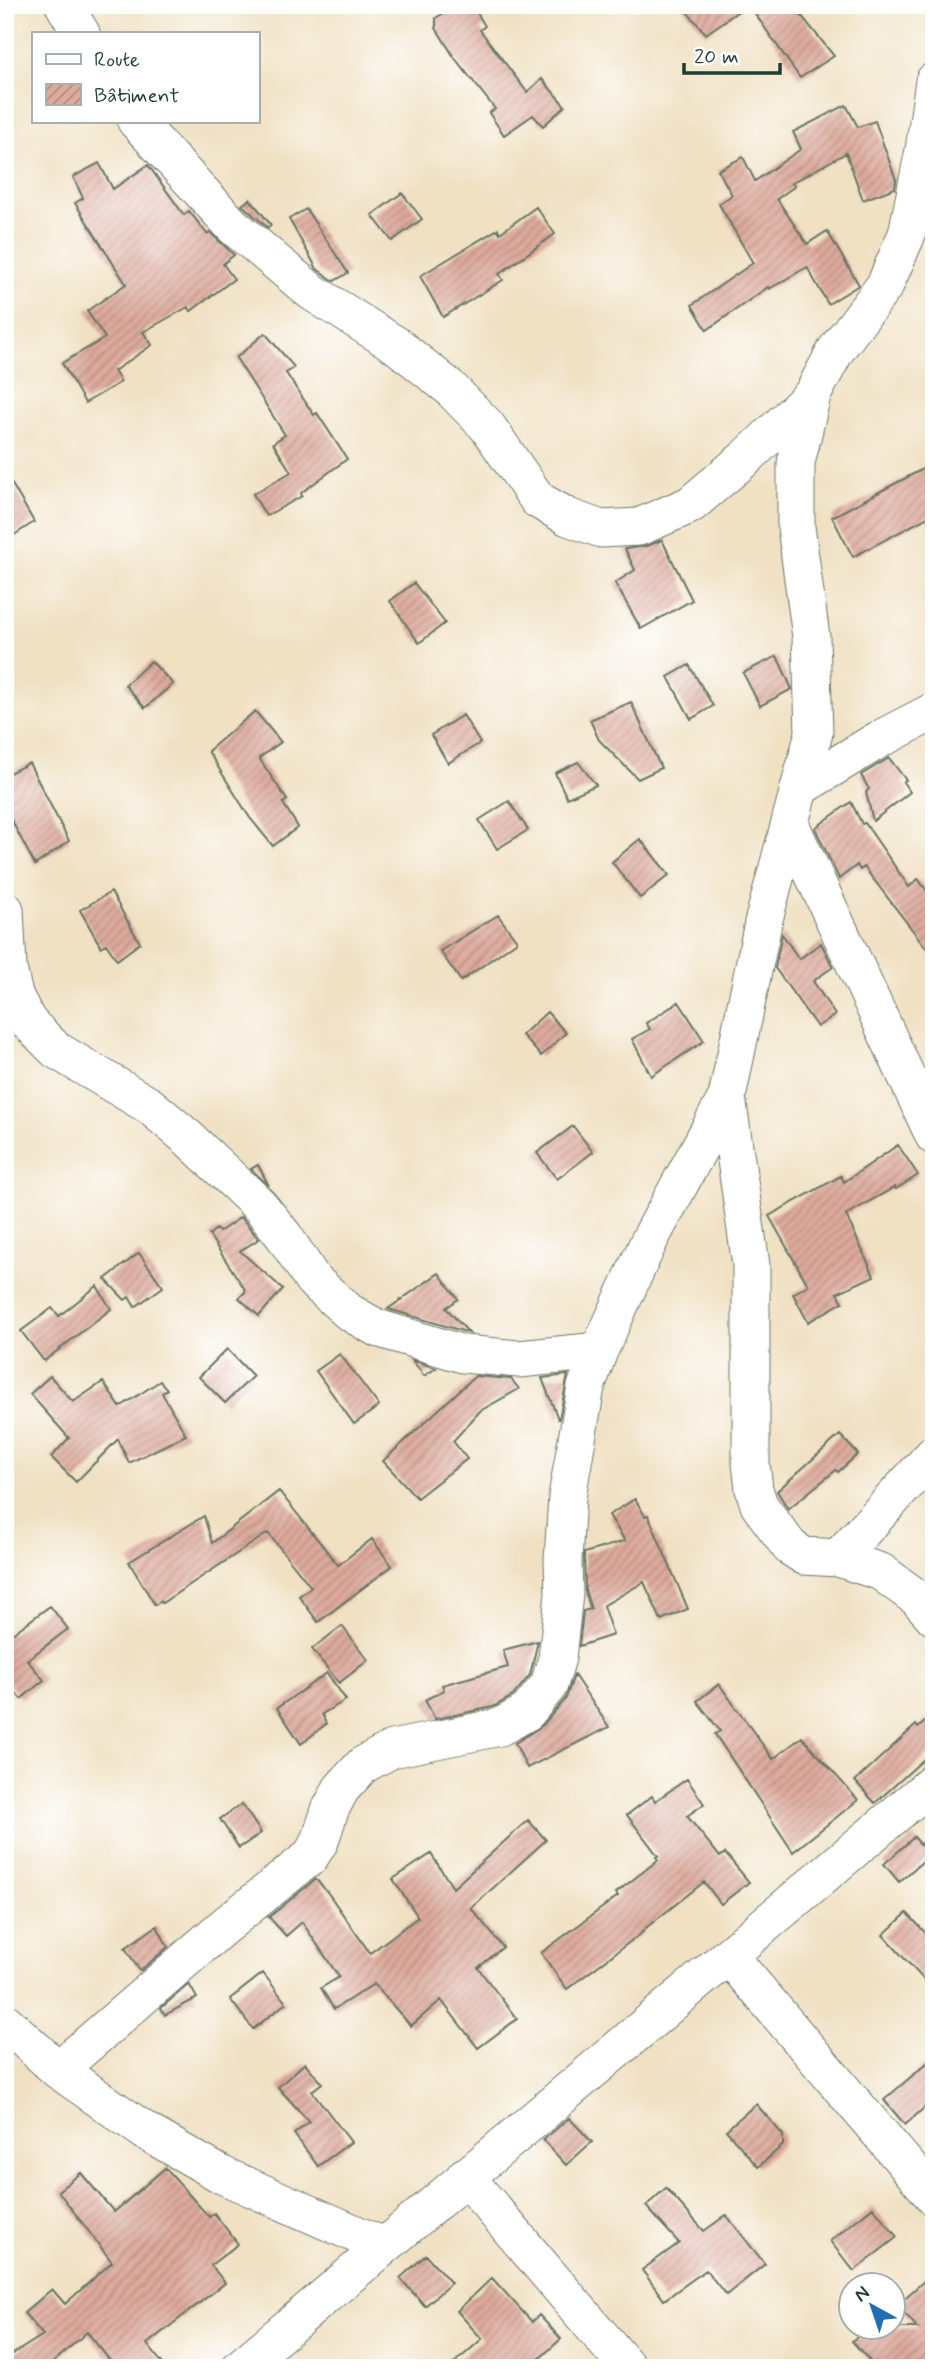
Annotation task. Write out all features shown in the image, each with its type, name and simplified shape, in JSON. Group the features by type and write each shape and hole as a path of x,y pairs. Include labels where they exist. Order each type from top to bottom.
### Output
{"street":[{"path":"64,5 80,32"},
{"path":"58,2070 223,1927 310,1857 320,1841 330,1810 341,1789 363,1765 392,1749 499,1727 527,1712 549,1685 557,1658 564,1594 567,1497 586,1387 599,1351 650,1239 727,1097 763,923 814,733 811,637 796,527 796,463 812,395 836,350 885,285 907,234 924,150 934,81"},
{"path":"137,122 233,226 312,292 396,345 449,387 487,426 538,499 568,517 601,529 639,527 690,505 748,456 812,395"},
{"path":"799,788 880,739 934,711"},
{"path":"790,824 934,1136"},
{"path":"5,910 8,968 14,995 28,1022 56,1049 150,1106 188,1138 260,1206 313,1280 349,1312 377,1328 463,1354 519,1359 599,1351"},
{"path":"727,1097 751,1265 751,1463 759,1505 790,1547 804,1556 838,1558 881,1572 917,1598 934,1617"},
{"path":"838,1558 934,1454"},
{"path":"240,2368 934,1782"},
{"path":"729,1956 934,2197"},
{"path":"5,2022 58,2070 145,2131 222,2175 383,2246"},
{"path":"465,2176 628,2368"}],"building":[{"path":"456,5 472,5 485,26 480,30 527,92 542,79 565,106 543,126 533,115 504,135 489,113 495,109 454,57 436,28 436,18"},
{"path":"681,5 747,5 706,34"},
{"path":"749,5 793,5 834,56 800,78"},
{"path":"846,105 858,127 875,121 896,180 895,188 863,200 846,153 792,183 795,186 777,199 807,244 827,231 859,285 828,304 807,267 769,289 768,287 707,330 692,305 753,263 719,204 732,195 718,170 743,157 755,181 801,149 793,132"},
{"path":"99,163 113,189 148,165 184,215 189,211 207,234 210,232 234,255 223,264 234,279 191,311 188,307 143,332 152,345 114,371 121,382 85,403 62,363 105,338 87,311 126,284 75,203 83,198 73,177"},
{"path":"402,193 422,219 392,241 372,215"},
{"path":"250,199 271,225 268,228 242,205"},
{"path":"536,207 555,234 499,274 503,280 443,317 420,276 498,229 500,233"},
{"path":"306,209 348,273 334,281 317,269 289,219"},
{"path":"265,333 294,367 286,373 314,415 317,413 347,459 301,493 302,496 266,516 253,494 291,472 273,443 285,435 236,358"},
{"path":"934,463 934,514 853,557 832,517"},
{"path":"5,472 34,522 5,541"},
{"path":"662,540 692,600 641,629 615,583 635,570 625,549 647,546"},
{"path":"414,583 445,623 419,643 390,601"},
{"path":"777,656 792,689 760,706 743,673"},
{"path":"151,661 173,684 145,708 125,685"},
{"path":"689,665 713,706 691,719 668,677"},
{"path":"631,702 661,768 638,779 599,740 590,720"},
{"path":"255,711 281,742 259,758 287,800 283,803 298,827 273,846 250,818 208,751"},
{"path":"463,715 480,743 448,763 431,735"},
{"path":"889,758 906,780 903,782 910,792 873,821 866,792 869,789 861,775"},
{"path":"578,762 596,785 567,798 555,773"},
{"path":"29,763 69,841 35,865 5,808 5,775"},
{"path":"509,801 528,830 497,849 479,820"},
{"path":"851,802 862,824 865,823 909,887 918,879 934,900 934,958 864,867 860,870 857,865 839,879 815,828"},
{"path":"640,839 669,875 640,898 612,862"},
{"path":"111,892 140,943 117,960 106,944 101,947 80,910"},
{"path":"498,915 517,941 461,981 440,951"},
{"path":"782,934 799,959 821,943 833,967 813,981 835,1015 817,1027 775,968"},
{"path":"679,1002 704,1041 651,1076 632,1039 650,1029 646,1023"},
{"path":"547,1012 566,1033 541,1056 522,1035"},
{"path":"573,1126 593,1152 557,1179 537,1153"},
{"path":"898,1145 918,1175 846,1215 874,1276 837,1293 843,1302 808,1322 793,1294 808,1285 769,1216 841,1176 844,1182"},
{"path":"258,1165 269,1186 251,1169"},
{"path":"241,1217 259,1239 240,1251 283,1289 259,1316 239,1298 246,1291 209,1235 216,1229 219,1232"},
{"path":"139,1253 163,1287 135,1307 129,1297 125,1300 105,1279"},
{"path":"439,1273 458,1299 446,1308 469,1333 388,1309"},
{"path":"97,1286 111,1309 44,1361 21,1331 52,1308 59,1316"},
{"path":"227,1349 253,1376 225,1403 199,1377"},
{"path":"340,1354 379,1406 354,1424 316,1371"},
{"path":"412,1360 436,1368 424,1376"},
{"path":"568,1375 559,1419 558,1419 542,1378"},
{"path":"50,1376 73,1402 103,1382 120,1407 160,1381 167,1389 162,1393 186,1435 129,1463 118,1439 76,1482 51,1457 69,1438 30,1394"},
{"path":"475,1376 511,1379 519,1389 480,1411 453,1441 467,1459 417,1498 383,1461"},
{"path":"840,1435 858,1454 788,1509 777,1491"},
{"path":"279,1491 338,1565 372,1539 392,1566 318,1622 299,1596 311,1587 268,1533 155,1605 129,1562 204,1516 212,1543"},
{"path":"635,1499 645,1516 648,1515 688,1609 661,1620 644,1582 603,1606 613,1635 579,1646 583,1611 591,1609 585,1591 584,1553 625,1541 609,1515"},
{"path":"50,1606 68,1629 27,1660 44,1680 21,1699 5,1679 5,1634 8,1637"},
{"path":"342,1626 368,1660 339,1683 312,1649"},
{"path":"538,1641 530,1675 513,1696 493,1707 435,1719 425,1700 444,1690 442,1685 508,1667 503,1650"},
{"path":"327,1673 346,1700 322,1714 326,1724 301,1744 277,1708"},
{"path":"574,1675 609,1727 527,1768 515,1743 543,1725 566,1698"},
{"path":"719,1684 773,1759 802,1737 858,1800 793,1852 715,1734 720,1731 697,1701"},
{"path":"934,1714 934,1750 875,1803 855,1781 916,1725 918,1728"},
{"path":"687,1779 704,1804 687,1816 720,1857 725,1853 749,1882 721,1904 704,1882 567,1989 541,1953 618,1896 616,1893 658,1860 658,1856 627,1815 652,1796 655,1801"},
{"path":"242,1804 261,1833 239,1848 220,1819"},
{"path":"528,1820 546,1840 471,1908 503,1947 478,1968 517,2019 478,2048 441,2000 411,2026 374,1984 334,2009 321,1988 339,1977 302,1922 286,1936 269,1917 316,1879 370,1953 418,1917 393,1879 431,1854 453,1888"},
{"path":"914,1837 930,1855 899,1882 884,1864"},
{"path":"907,1913 934,1942 934,1991 883,1935"},
{"path":"157,1926 168,1947 140,1971 125,1948"},
{"path":"263,1973 286,2003 253,2029 230,1999"},
{"path":"189,1984 197,1998 165,2015 161,2008"},
{"path":"934,2057 934,2099 905,2125 884,2100"},
{"path":"305,2063 322,2083 312,2091 351,2142 318,2166 294,2134 309,2122 278,2087"},
{"path":"756,2104 783,2135 783,2145 758,2167 726,2130"},
{"path":"569,2118 592,2142 566,2165 543,2140"},
{"path":"165,2168 209,2217 214,2213 238,2244 211,2265 225,2283 147,2344 166,2368 116,2368 87,2332 47,2368 5,2368 5,2359 43,2335 24,2313 52,2289 65,2304 112,2262 58,2191 81,2173 114,2212"},
{"path":"666,2188 704,2231 726,2215 765,2264 726,2295 706,2270 664,2300 642,2270 679,2243 646,2206"},
{"path":"873,2207 897,2237 854,2271 830,2241"},
{"path":"426,2255 451,2283 425,2306 400,2278"},
{"path":"934,2272 934,2368 876,2368 853,2342 908,2342 908,2328 918,2328 908,2317 908,2295"},
{"path":"492,2278 532,2322 539,2315 561,2339 529,2368 449,2368 482,2339 457,2311"}]}
